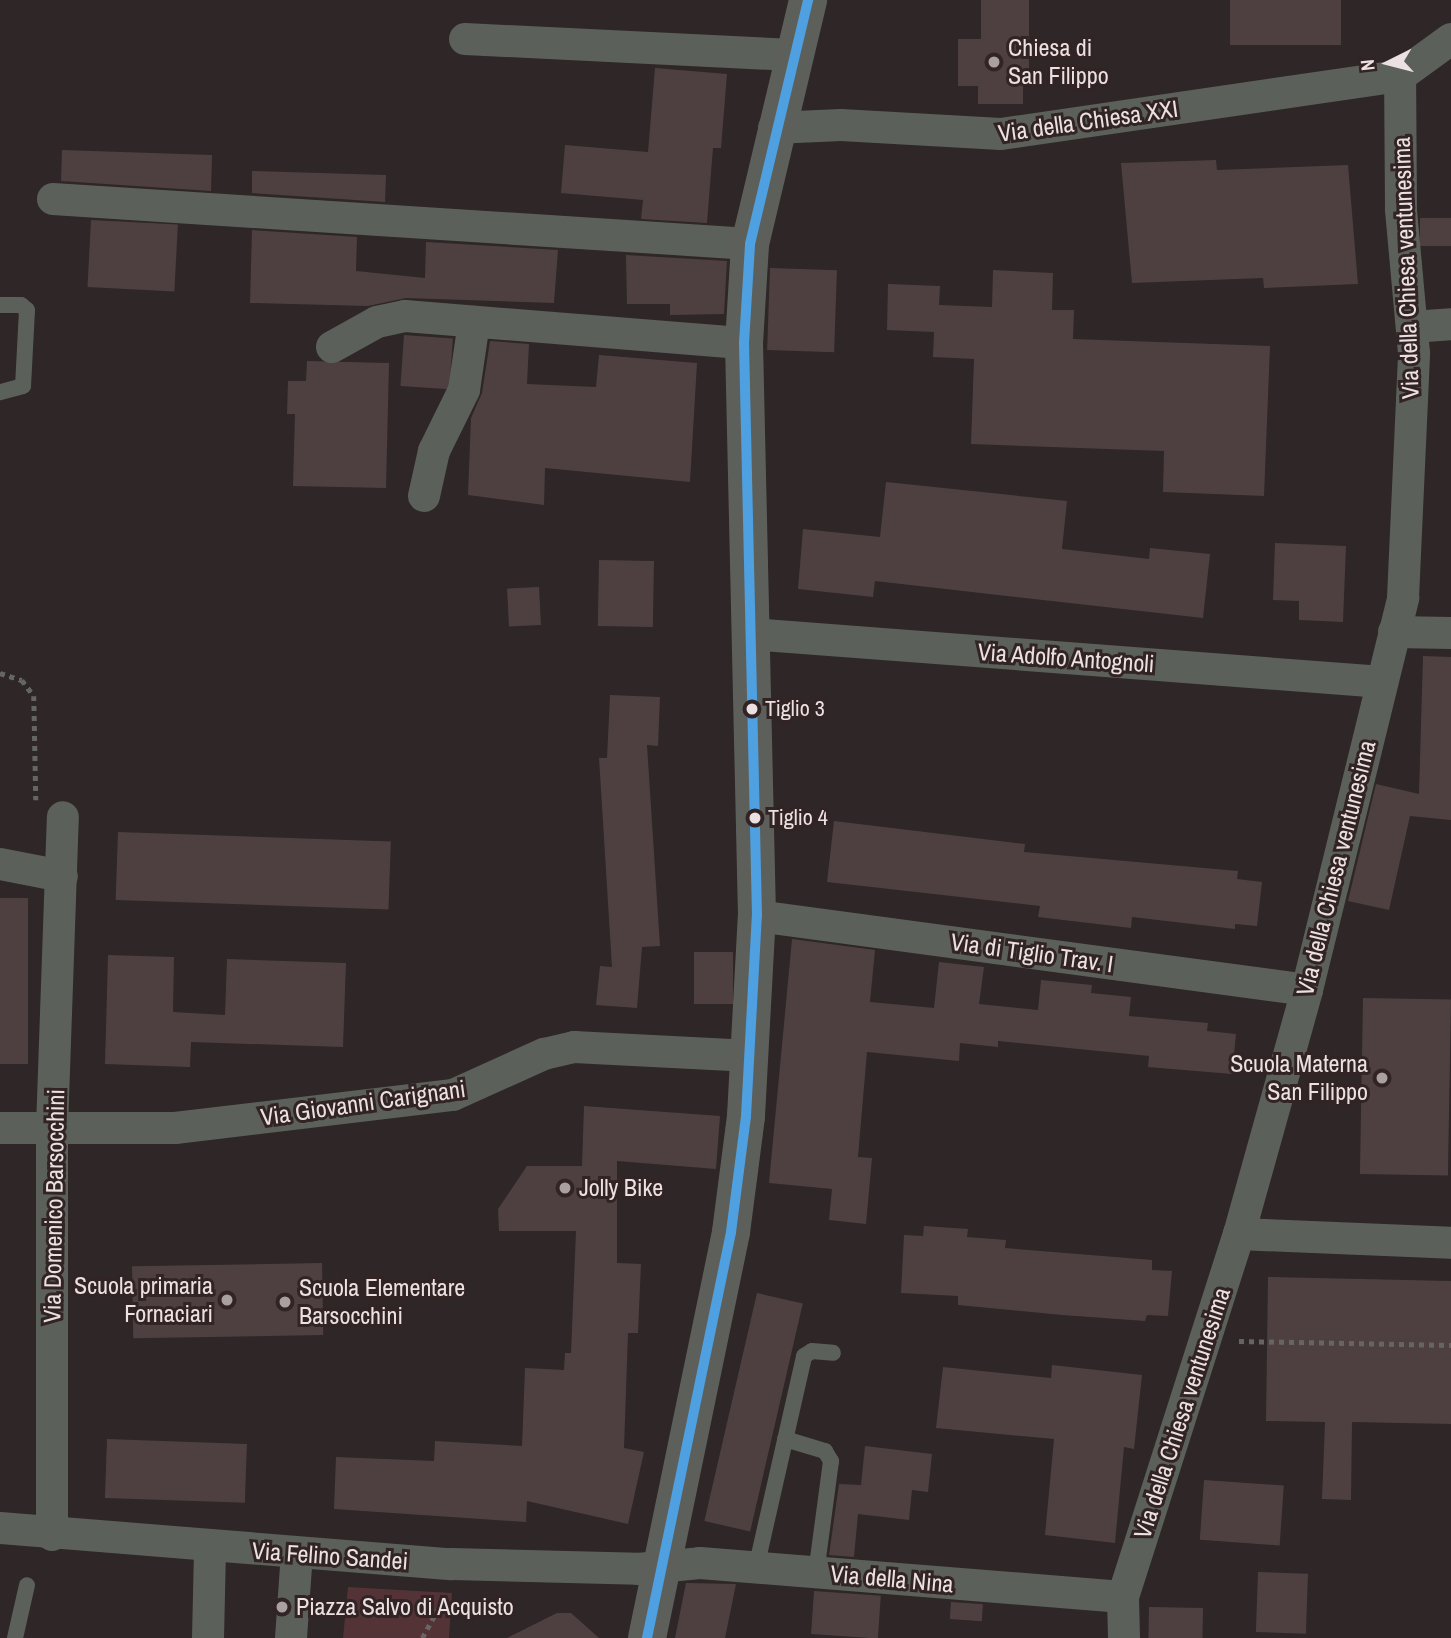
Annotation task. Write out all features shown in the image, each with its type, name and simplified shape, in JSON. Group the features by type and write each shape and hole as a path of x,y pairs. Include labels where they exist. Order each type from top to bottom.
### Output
{"main road":[{"path":"647,1638 731,1232 751,1056 757,916 744,343 750,244 774,128 808,0"}],"street":[{"path":"465,39 792,55"},
{"path":"1400,76 1451,39"},
{"name":"Via della Chiesa XXI","path":"774,128 842,125 1001,135 1400,76"},
{"name":"Via della Chiesa ventunesima","path":"1124,1638 1123,1597 1239,1234 1307,990 1403,598 1408,518 1412,327 1401,209 1400,76"},
{"path":"53,199 750,244"},
{"path":"332,347 377,322 405,316 744,343"},
{"path":"424,496 435,451 464,390 474,322"},
{"path":"1412,327 1451,324"},
{"path":"1394,632 1451,633"},
{"name":"Via Adolfo Antognoli","path":"751,634 1382,682"},
{"name":"Via Domenico Barsocchini","path":"52,1535 52,1128 63,817"},
{"path":"0,864 62,876"},
{"name":"Via di Tiglio Trav. I","path":"757,916 1307,990"},
{"name":"Via Giovanni Carignani","path":"0,1128 175,1128 453,1095 544,1054 574,1048 751,1056"},
{"path":"1239,1234 1451,1242"},
{"name":"Via Felino Sandei","path":"0,1528 210,1548 452,1564 662,1569"},
{"path":"208,1638 210,1548"},
{"path":"291,1638 297,1553"},
{"name":"Via della Nina","path":"662,1569 700,1563 1123,1597"}],"lane":[{"path":"0,305 21,304 27,310 23,386 0,392"},
{"path":"756,1568 804,1356 812,1351 833,1353"},
{"path":"785,1439 825,1451 831,1461 816,1573"},
{"path":"15,1638 27,1586"}],"path":[{"path":"0,673 27,684 36,704 36,816 63,817"},
{"path":"1206,1340 1451,1345"},
{"path":"422,1638 444,1603 452,1564"}],"shaded area":[{"path":"348,1587 452,1593 449,1638 343,1638"}],"building":[{"name":"Chiesa di San Filippo","path":"981,0 1029,0 1029,86 1023,86 1023,104 978,104 978,86 958,86 958,39 981,39"},
{"path":"1230,0 1341,0 1341,45 1230,45"},
{"path":"655,68 727,74 721,148 713,148 707,223 641,219 643,200 561,193 565,145 648,152"},
{"path":"62,150 212,155 211,191 61,181"},
{"path":"1216,160 1217,170 1348,165 1358,284 1264,288 1263,278 1132,283 1121,163"},
{"path":"252,171 386,175 385,202 252,193"},
{"path":"1420,218 1451,218 1451,246 1420,246"},
{"path":"91,220 178,225 174,291 87,287"},
{"path":"252,230 357,237 356,271 425,278 426,242 558,250 554,303 406,298 368,306 250,303"},
{"path":"626,255 727,261 724,314 670,315 670,304 627,304"},
{"path":"770,268 837,270 834,352 767,350"},
{"path":"993,270 1053,273 1052,310 1074,310 1073,339 1270,346 1264,496 1163,492 1164,451 971,444 974,359 933,357 934,332 887,330 888,284 940,286 939,305 992,307"},
{"path":"404,335 453,338 449,389 400,386"},
{"path":"490,341 529,344 527,384 596,387 599,355 697,363 690,482 545,468 544,505 468,495 471,418 482,393"},
{"path":"307,361 389,363 386,488 293,486 295,414 287,414 288,381 306,381"},
{"path":"886,482 1067,501 1062,549 1149,559 1150,548 1210,554 1203,618 875,581 873,597 798,589 803,529 880,537"},
{"path":"1275,543 1346,546 1343,622 1299,620 1299,601 1273,600"},
{"path":"599,560 654,561 653,627 598,626"},
{"path":"539,587 541,625 509,627 507,589"},
{"path":"1423,656 1451,657 1451,820 1410,816 1389,910 1348,901 1376,784 1419,794"},
{"path":"610,695 660,697 658,746 647,745 660,946 642,947 637,1008 596,1005 600,966 612,967 599,758 607,758"},
{"path":"834,821 1025,844 1024,852 1238,871 1237,879 1262,882 1257,926 1235,924 1235,929 1132,917 1131,928 1038,917 1040,906 827,882"},
{"path":"118,832 391,842 388,909 116,900"},
{"path":"0,898 28,898 28,1064 0,1064"},
{"path":"792,939 875,950 870,1002 934,1008 939,962 984,967 979,1004 1038,1010 1041,980 1092,985 1091,993 1131,997 1129,1016 1208,1023 1207,1031 1236,1034 1232,1074 1148,1067 1149,1056 998,1041 998,1047 960,1043 959,1061 867,1052 858,1157 872,1158 866,1224 829,1220 832,1189 769,1183"},
{"path":"694,952 733,952 733,1004 694,1004"},
{"path":"108,955 174,957 173,1012 225,1015 227,959 346,963 343,1047 191,1042 190,1067 105,1064"},
{"path":"1363,998 1451,1000 1448,1176 1360,1174"},
{"path":"584,1106 720,1116 716,1169 617,1161 617,1263 641,1264 638,1333 628,1333 624,1448 644,1452 628,1524 527,1501 526,1522 334,1509 336,1457 434,1461 435,1441 522,1446 525,1368 564,1370 565,1353 571,1353 576,1231 499,1231 498,1209 527,1166 582,1166"},
{"path":"924,1226 968,1229 967,1237 1006,1240 1005,1248 1152,1260 1152,1270 1172,1271 1168,1316 1147,1315 1145,1321 1062,1315 958,1305 958,1296 901,1293 904,1235 923,1236"},
{"name":"Scuola primaria Fornaciari","path":"322,1263 323,1335 133,1338 132,1266"},
{"path":"1268,1277 1451,1281 1451,1424 1352,1422 1351,1500 1322,1499 1325,1422 1266,1421"},
{"path":"757,1293 803,1304 750,1532 704,1521"},
{"path":"1052,1365 1142,1375 1134,1449 1124,1447 1115,1543 1045,1535 1054,1439 936,1428 943,1367 1051,1378"},
{"path":"107,1439 247,1444 245,1503 105,1498"},
{"path":"865,1446 932,1454 928,1492 912,1490 909,1520 858,1514 854,1557 829,1555 839,1484 861,1485"},
{"path":"1204,1480 1284,1486 1280,1545 1200,1540"},
{"path":"1258,1572 1308,1574 1306,1634 1256,1632"},
{"path":"686,1583 736,1584 725,1638 675,1638"},
{"path":"814,1591 881,1596 878,1638 811,1634"},
{"path":"951,1602 983,1604 982,1621 950,1619"},
{"path":"1149,1607 1203,1608 1202,1638 1148,1638"},
{"path":"557,1613 571,1613 599,1638 507,1638"}],"transit line":[{"path":"647,1638 731,1232 746,1116 757,916 744,343 750,244 808,0"}],"place":[{"name":"Chiesa di San Filippo","path":"994,62"},
{"name":"Tiglio 3","path":"752,709"},
{"name":"Tiglio 4","path":"755,818"},
{"name":"Scuola Materna San Filippo","path":"1382,1078"},
{"name":"Jolly Bike","path":"565,1188"},
{"name":"Scuola primaria Fornaciari","path":"227,1300"},
{"name":"Scuola Elementare Barsocchini","path":"285,1302"},
{"name":"Piazza Salvo di Acquisto","path":"282,1607"}]}
